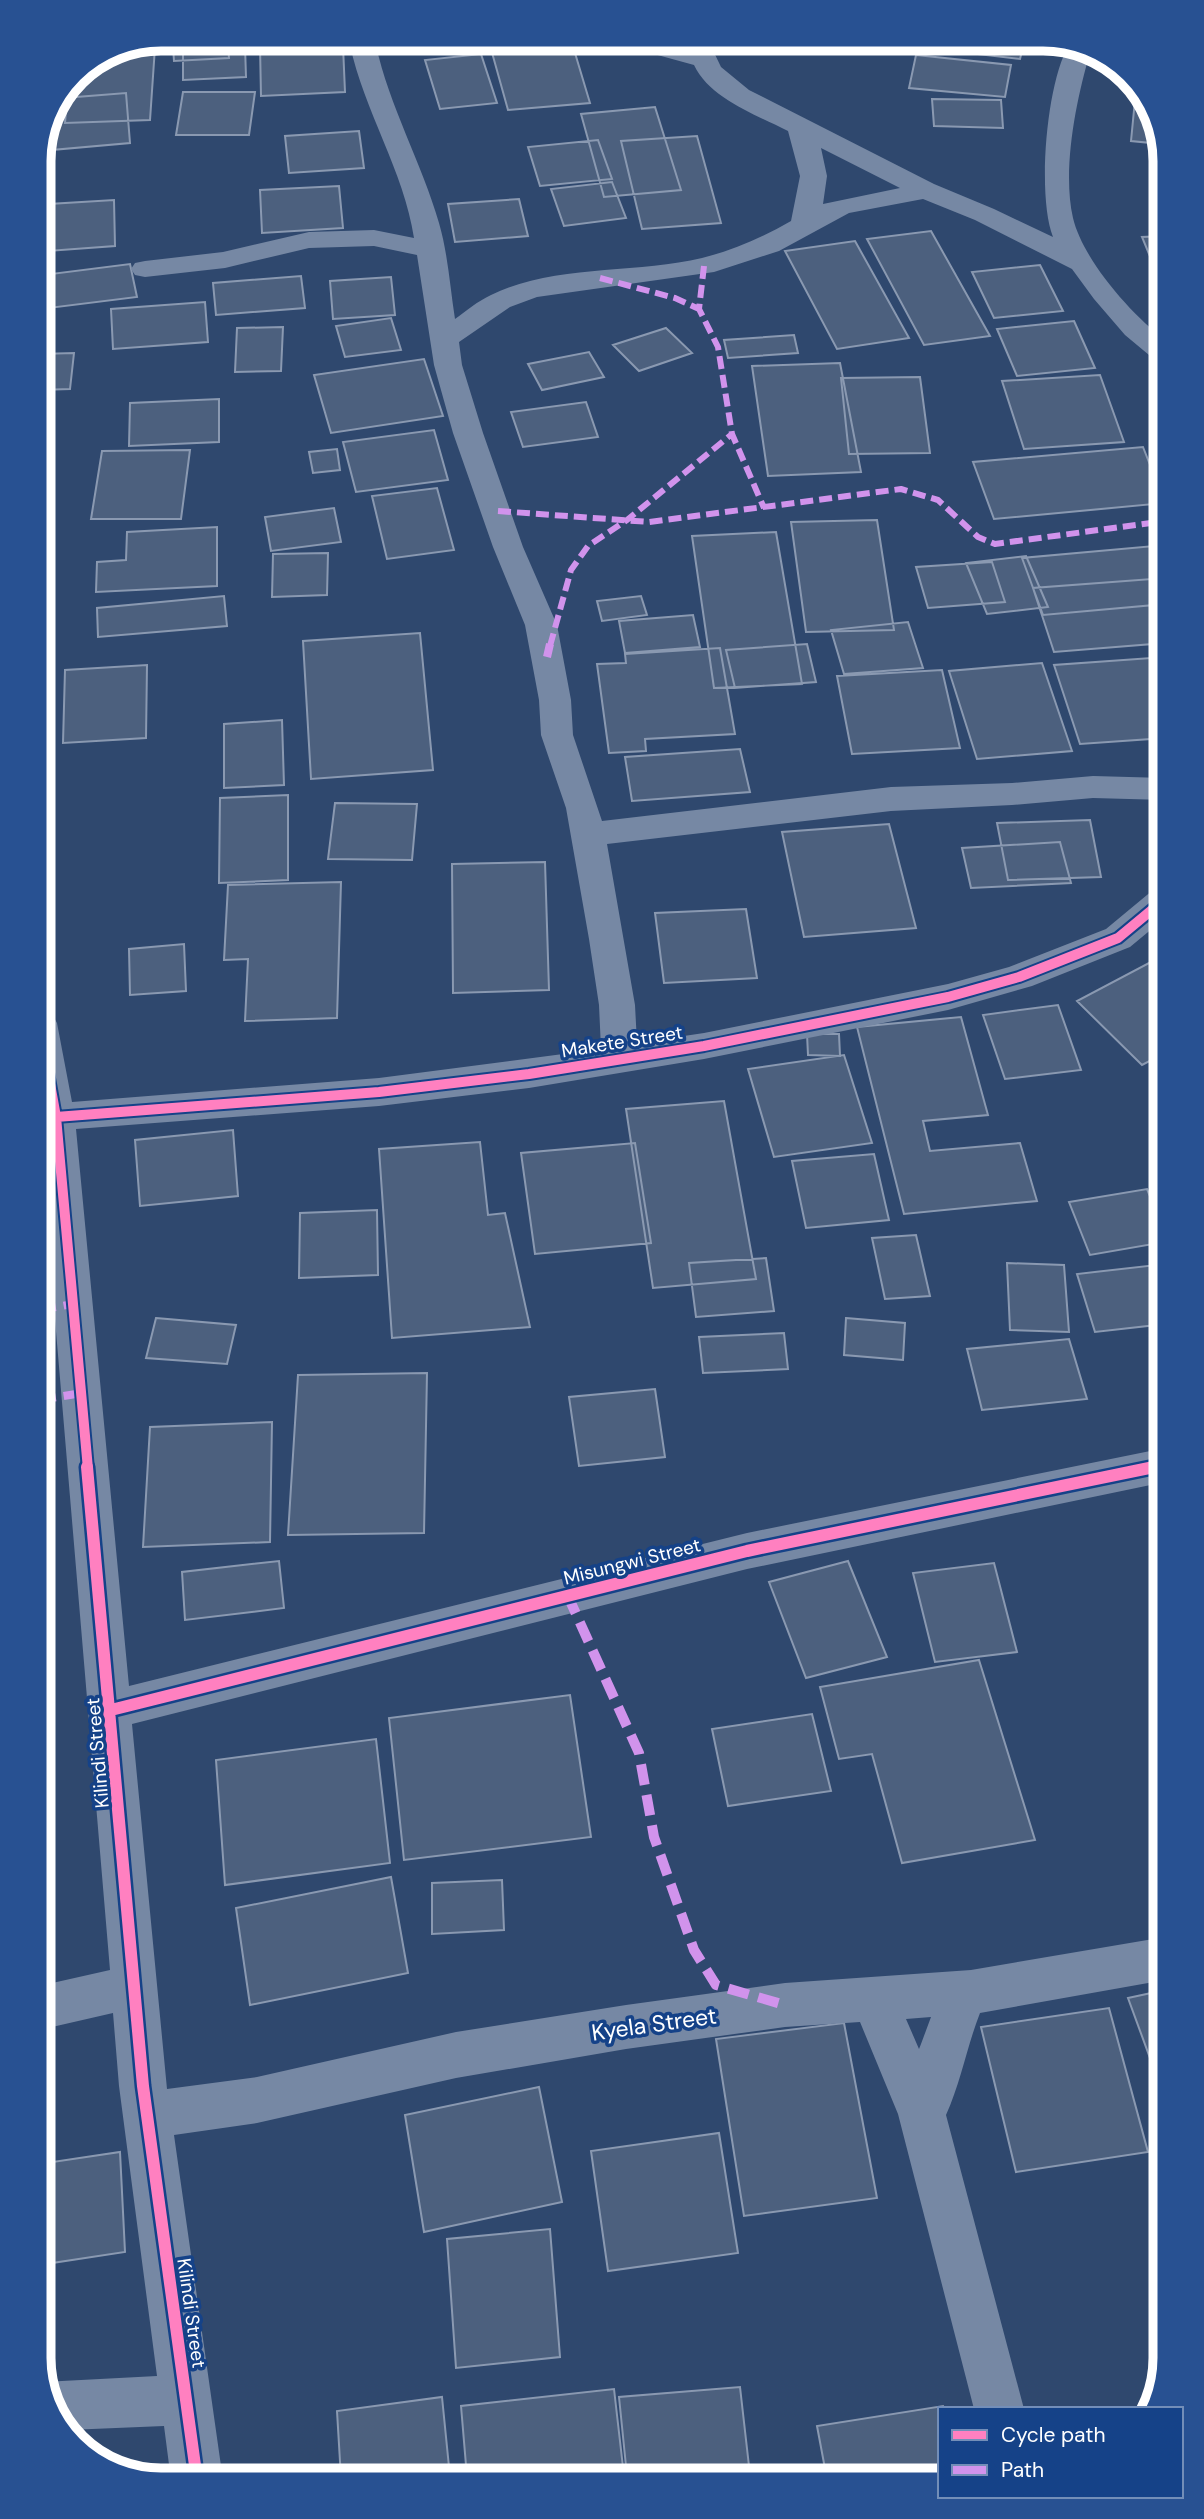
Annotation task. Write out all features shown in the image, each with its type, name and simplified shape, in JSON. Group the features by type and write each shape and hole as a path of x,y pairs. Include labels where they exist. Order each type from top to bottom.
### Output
{"street":[{"path":"364,51 416,191 430,249 443,340 468,433 508,547 541,625 555,700 557,735 583,808 589,834 617,1005 619,1059"},
{"path":"700,51 710,71 740,96 924,190 950,198 1083,264"},
{"path":"1077,57 1063,123 1056,197 1060,221 1069,243 1083,264 1132,325 1153,343"},
{"path":"799,126 816,180 803,227"},
{"path":"443,340 500,301 531,290 704,265 769,245 827,212 844,206 895,198 924,190"},
{"path":"145,269 225,260 309,240 374,238 430,249"},
{"path":"589,834 891,799 1012,794 1093,786 1153,788"},
{"name":"Makete Street","path":"56,1117 379,1092 529,1074 704,1046 948,997 1019,977 1118,938 1153,910"},
{"name":"Kilindi Street","path":"51,1089 56,1117 147,2115 195,2468"},
{"name":"Misungwi Street","path":"111,1710 734,1554 1153,1468"},
{"name":"Kyela Street","path":"147,2115 257,2100 456,2055 626,2027 785,2005 964,1993 1153,1961"},
{"path":"51,2005 135,1986"},
{"path":"922,2114 932,2092 944,2044 964,1993"},
{"path":"873,1999 922,2114 998,2407"},
{"path":"61,2405 186,2400"}],"building":[{"path":"173,51 228,51 229,58 174,61"},
{"path":"183,51 245,51 246,77 183,80"},
{"path":"260,51 343,51 345,92 261,96"},
{"path":"492,51 574,51 590,103 508,110"},
{"path":"952,51 1022,51 1020,59"},
{"path":"155,52 150,120 65,123 69,100 83,83 100,69 119,59"},
{"path":"481,54 497,103 440,109 425,60"},
{"path":"916,55 1011,65 1005,97 909,88"},
{"path":"183,92 255,92 249,135 176,135"},
{"path":"126,93 130,143 52,150 59,119 71,97"},
{"path":"932,99 1001,100 1003,128 934,126"},
{"path":"1135,101 1145,119 1151,143 1131,141"},
{"path":"655,107 681,190 604,197 581,114"},
{"path":"359,131 364,168 289,173 285,136"},
{"path":"697,136 721,223 642,229 621,141"},
{"path":"598,140 612,179 540,186 528,147"},
{"path":"612,182 626,218 564,226 551,189"},
{"path":"339,186 343,228 262,233 260,190"},
{"path":"519,199 528,236 455,242 448,204"},
{"path":"114,200 115,246 51,251 51,204"},
{"path":"931,231 990,336 924,345 867,239"},
{"path":"1142,237 1153,237 1153,264"},
{"path":"855,241 909,338 837,349 785,251"},
{"path":"130,264 137,297 51,308 51,274"},
{"path":"1040,265 1063,311 994,318 972,272"},
{"path":"301,276 305,308 216,315 213,283"},
{"path":"391,277 395,315 333,319 330,281"},
{"path":"205,302 208,342 113,349 111,309"},
{"path":"391,318 401,350 345,357 336,326"},
{"path":"1074,321 1095,368 1017,376 997,329"},
{"path":"283,327 281,371 235,372 237,328"},
{"path":"666,328 692,353 639,371 613,345"},
{"path":"794,335 798,353 728,358 724,340"},
{"path":"589,352 604,377 542,390 528,364"},
{"path":"74,353 70,389 51,390 51,354"},
{"path":"424,359 443,416 331,433 314,375"},
{"path":"840,363 861,472 768,476 752,366"},
{"path":"1100,375 1124,442 1024,449 1002,381"},
{"path":"920,377 930,453 849,454 841,378"},
{"path":"219,399 219,442 129,446 130,403"},
{"path":"586,402 598,437 523,447 511,412"},
{"path":"434,430 448,480 356,492 343,442"},
{"path":"1143,447 1153,472 1153,504 994,519 973,462"},
{"path":"337,449 340,470 313,473 309,452"},
{"path":"190,450 181,519 91,519 102,451"},
{"path":"437,488 454,550 387,559 372,496"},
{"path":"334,508 341,542 271,551 265,517"},
{"path":"877,520 894,630 806,632 791,522"},
{"path":"217,527 217,586 96,592 97,562 126,560 127,532"},
{"path":"776,532 802,684 714,688 692,536"},
{"path":"1153,546 1153,605 1043,615 1022,558"},
{"path":"328,553 327,595 272,597 273,554"},
{"path":"1026,556 1048,607 987,614 966,563"},
{"path":"992,562 1005,602 928,608 916,567"},
{"path":"1153,579 1153,644 1054,652 1033,588"},
{"path":"224,596 227,626 98,637 97,608"},
{"path":"641,596 647,615 602,621 597,601"},
{"path":"693,615 700,647 625,653 619,621"},
{"path":"908,622 923,668 844,674 831,630"},
{"path":"420,633 433,770 311,779 303,641"},
{"path":"807,644 816,682 735,688 726,650"},
{"path":"720,648 735,734 645,739 646,751 609,753 597,664 626,663 625,654"},
{"path":"1153,658 1153,739 1080,744 1054,665"},
{"path":"1042,663 1072,751 977,759 949,671"},
{"path":"147,665 146,738 63,743 65,670"},
{"path":"942,670 960,748 852,754 837,676"},
{"path":"282,720 284,785 224,788 224,724"},
{"path":"740,749 750,792 632,801 625,757"},
{"path":"288,795 288,880 219,883 220,798"},
{"path":"335,803 417,804 412,860 328,859"},
{"path":"1090,820 1101,877 1008,880 997,823"},
{"path":"889,824 916,928 804,937 782,832"},
{"path":"1060,842 1071,883 971,888 962,848"},
{"path":"545,862 549,990 453,993 452,864"},
{"path":"341,882 337,1018 245,1021 248,959 224,960 228,885"},
{"path":"746,909 757,978 664,983 655,913"},
{"path":"184,944 186,991 130,995 129,949"},
{"path":"1149,963 1153,967 1153,1059 1142,1065 1077,1001"},
{"path":"1058,1005 1081,1070 1005,1079 983,1015"},
{"path":"961,1017 988,1115 923,1121 930,1151 1020,1143 1037,1201 904,1214 857,1027"},
{"path":"807,1034 839,1034 840,1056 808,1055"},
{"path":"844,1055 872,1143 774,1157 748,1069"},
{"path":"724,1101 756,1279 653,1288 626,1109"},
{"path":"233,1130 238,1196 140,1206 135,1140"},
{"path":"480,1142 488,1215 505,1213 530,1327 392,1338 379,1149"},
{"path":"635,1143 651,1243 535,1254 521,1153"},
{"path":"874,1154 889,1220 806,1228 792,1161"},
{"path":"1147,1189 1153,1204 1153,1244 1090,1255 1069,1202"},
{"path":"377,1210 378,1275 299,1278 300,1213"},
{"path":"916,1235 930,1296 885,1299 872,1238"},
{"path":"766,1258 774,1311 696,1317 689,1263"},
{"path":"1007,1263 1064,1265 1069,1332 1010,1330"},
{"path":"1153,1265 1153,1325 1095,1332 1077,1274"},
{"path":"156,1318 236,1325 227,1364 146,1358"},
{"path":"846,1318 905,1323 903,1360 844,1355"},
{"path":"784,1333 788,1369 703,1373 699,1337"},
{"path":"1069,1339 1087,1399 982,1410 967,1349"},
{"path":"427,1373 424,1533 288,1535 298,1375"},
{"path":"655,1389 665,1457 579,1466 569,1397"},
{"path":"272,1422 270,1542 143,1547 150,1427"},
{"path":"279,1561 284,1608 185,1620 182,1572"},
{"path":"848,1561 887,1657 806,1678 769,1582"},
{"path":"994,1563 1017,1652 935,1662 913,1573"},
{"path":"979,1660 1035,1840 902,1863 872,1754 839,1759 820,1687"},
{"path":"570,1695 591,1837 404,1860 389,1718"},
{"path":"812,1714 831,1791 728,1806 712,1729"},
{"path":"376,1739 390,1863 225,1885 216,1760"},
{"path":"391,1877 408,1973 250,2005 236,1908"},
{"path":"502,1880 504,1930 432,1934 432,1883"},
{"path":"1153,1993 1153,2066 1128,1998"},
{"path":"1109,2008 1148,2152 1016,2172 981,2027"},
{"path":"844,2023 877,2198 744,2216 716,2039"},
{"path":"539,2087 562,2202 424,2232 405,2115"},
{"path":"719,2133 738,2253 608,2271 591,2151"},
{"path":"120,2152 125,2252 51,2263 51,2162"},
{"path":"550,2229 560,2357 456,2368 447,2239"},
{"path":"740,2387 749,2468 626,2468 619,2397"},
{"path":"614,2389 623,2468 466,2468 461,2406"},
{"path":"442,2397 449,2468 340,2468 337,2411"},
{"path":"943,2406 938,2407 938,2468 825,2468 817,2426"}],"marked path":[{"path":"704,266 699,309 718,347 732,434 764,508"},
{"path":"600,278 675,298 699,309"},
{"path":"547,657 571,570 588,546 627,520 732,434"},
{"path":"498,511 649,522 901,489 923,493 938,500 978,537 995,544 1153,523"},
{"path":"51,1308 73,1304"},
{"path":"51,1398 82,1393"},
{"path":"567,1594 639,1753 654,1837 694,1950 716,1985 785,2005"}],"cycle path":[{"path":"56,1117 379,1092 529,1074 704,1046 948,997 1019,977 1118,938 1153,909"},
{"path":"51,1089 56,1117 143,2086 195,2468"},
{"path":"111,1710 747,1551 1153,1467"}]}
